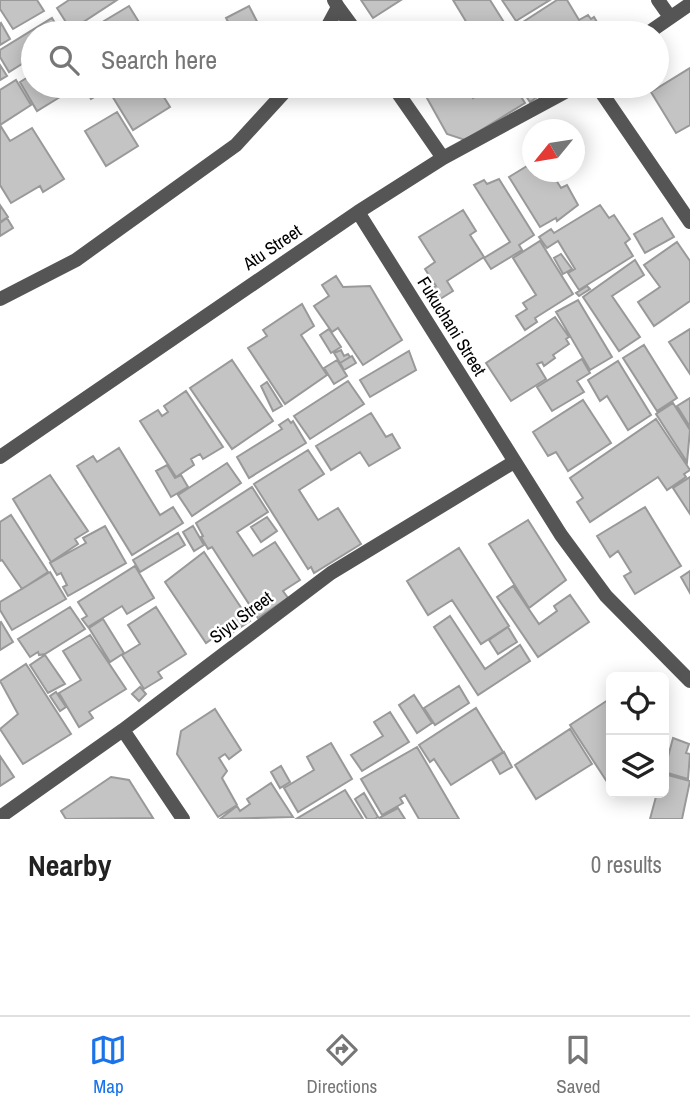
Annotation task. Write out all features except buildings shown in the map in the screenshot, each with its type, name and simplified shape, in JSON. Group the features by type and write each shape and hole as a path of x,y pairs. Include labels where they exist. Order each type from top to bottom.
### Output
{"street":[{"path":"658,0 670,17"},
{"path":"329,21 336,3"},
{"path":"336,3 349,21"},
{"path":"664,21 690,4"},
{"path":"0,299 76,260 236,145 279,98"},
{"path":"401,98 443,158"},
{"name":"Atu Street","path":"0,457 358,212 443,158 554,98"},
{"path":"605,98 690,222"},
{"name":"Fukuchani Street","path":"358,212 561,535 606,596 690,681"},
{"name":"Siyu Street","path":"0,817 122,730 331,573 514,462"},
{"path":"122,730 183,819"}]}
